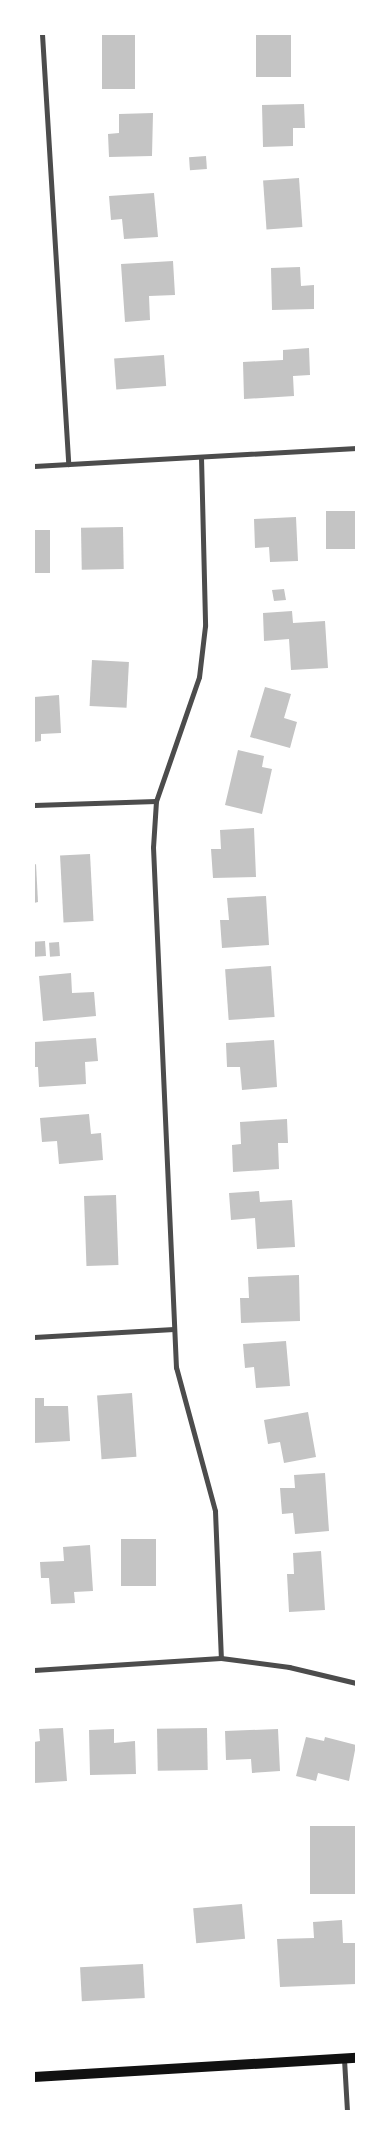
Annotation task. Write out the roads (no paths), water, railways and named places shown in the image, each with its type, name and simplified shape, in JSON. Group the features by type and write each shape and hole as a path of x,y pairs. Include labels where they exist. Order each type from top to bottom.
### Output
{"main road":[{"path":"34,2077 356,2058"}],"street":[{"path":"42,34 68,464"},
{"path":"34,466 356,448"},
{"path":"201,456 205,626 199,677 156,801 153,847 176,1367 215,1511 221,1658"},
{"path":"34,805 156,801"},
{"path":"34,1336 174,1329"},
{"path":"34,1670 221,1658 290,1667 356,1683"},
{"path":"344,2059 347,2111"}]}
